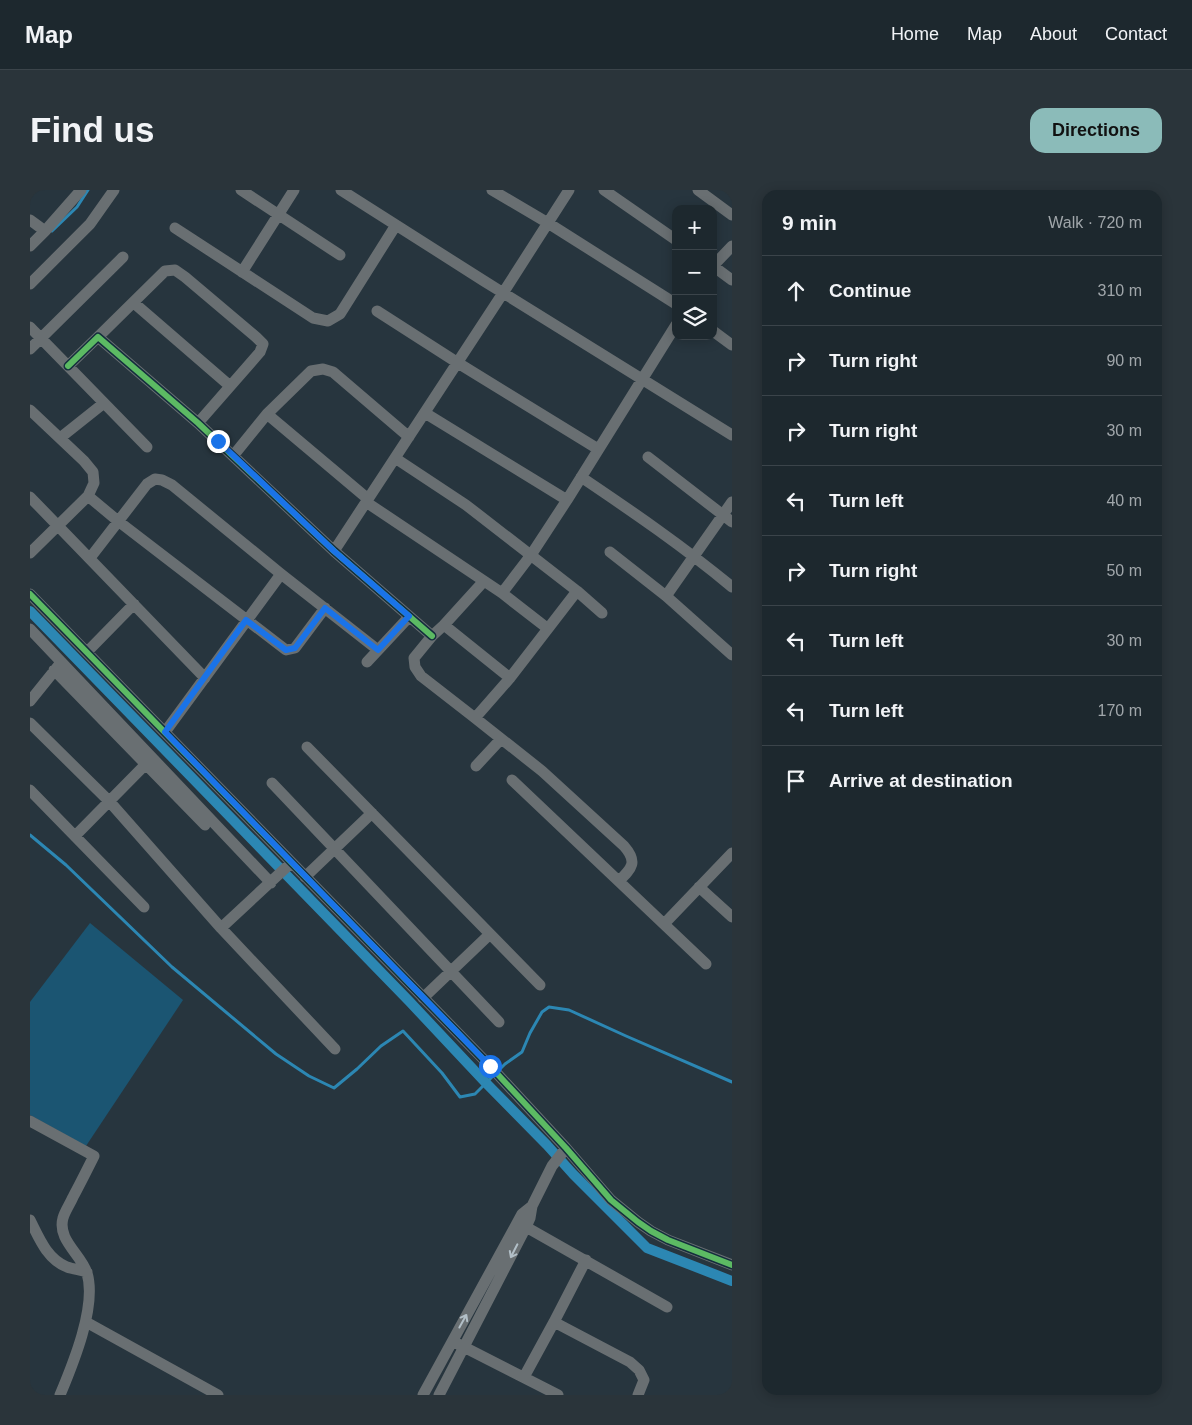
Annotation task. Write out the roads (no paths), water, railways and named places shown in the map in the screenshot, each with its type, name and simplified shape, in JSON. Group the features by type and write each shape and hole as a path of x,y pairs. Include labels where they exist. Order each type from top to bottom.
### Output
{"street":[{"path":"30,246 80,190"},
{"path":"30,284 90,224 114,190"},
{"path":"241,190 340,255"},
{"path":"242,272 294,190"},
{"path":"341,190 732,435"},
{"path":"492,190 672,301"},
{"path":"334,551 570,190"},
{"path":"604,190 672,237"},
{"path":"698,190 732,215"},
{"path":"30,220 45,231"},
{"path":"175,228 313,318 328,321 340,314 396,225"},
{"path":"717,262 732,246"},
{"path":"30,349 123,257"},
{"path":"717,269 732,280"},
{"path":"68,366 166,271 175,270 185,276 262,344 260,352 198,422"},
{"path":"134,303 230,386"},
{"path":"377,311 598,449"},
{"path":"30,327 147,447"},
{"path":"502,593 531,555 567,500 672,331"},
{"path":"717,334 732,345"},
{"path":"98,337 198,422 334,551 432,636"},
{"path":"233,456 268,414 311,371 323,369 333,372 409,437"},
{"path":"60,438 104,403"},
{"path":"30,410 93,472 94,483 88,496 30,553"},
{"path":"425,413 567,500"},
{"path":"268,414 367,500 502,593 547,628"},
{"path":"648,457 728,518"},
{"path":"395,458 466,505 602,612"},
{"path":"581,477 694,556 732,587"},
{"path":"90,558 147,484 155,479 162,480 172,485 378,650"},
{"path":"88,496 286,650 295,648 325,608"},
{"path":"30,497 204,678"},
{"path":"666,596 694,556 728,518 732,502"},
{"path":"610,552 666,596 732,655"},
{"path":"165,732 281,574"},
{"path":"484,581 414,658 415,667 421,676 542,771 629,852 632,858 632,865 630,870 619,881"},
{"path":"474,718 510,678 577,591"},
{"path":"30,594 165,732 289,865 305,877 490,1066 611,1200 638,1222 668,1240 732,1265"},
{"path":"87,652 134,604"},
{"path":"367,662 409,616"},
{"path":"444,625 510,678"},
{"path":"30,629 58,666 146,764 205,825"},
{"path":"30,701 58,666"},
{"path":"58,666 273,881"},
{"path":"30,723 109,801 221,928 335,1049"},
{"path":"476,766 501,739"},
{"path":"307,747 540,985"},
{"path":"75,836 146,764"},
{"path":"512,780 706,964"},
{"path":"272,783 499,1022"},
{"path":"30,790 144,907"},
{"path":"305,877 372,813"},
{"path":"664,924 732,853"},
{"path":"221,928 289,865"},
{"path":"699,887 732,917"},
{"path":"423,998 490,934"},
{"path":"30,1121 94,1156 62,1219 63,1232 68,1244 87,1272 89,1289 86,1322 60,1395"},
{"path":"439,1395 526,1227 532,1206 552,1166 564,1150"},
{"path":"423,1395 522,1214 532,1206"},
{"path":"30,1220 44,1247 54,1259 66,1266 87,1272"},
{"path":"526,1227 667,1307"},
{"path":"524,1377 586,1260"},
{"path":"86,1322 218,1395"},
{"path":"554,1322 635,1366 644,1380 638,1395"},
{"path":"452,1341 558,1395"}],"waterway":[{"path":"52,231 77,207 88,190"},
{"path":"30,611 409,1001 573,1174 647,1248 732,1281"},
{"path":"30,835 66,865 172,967 276,1054 309,1076 334,1088 381,1046 403,1031 442,1073 460,1097 475,1094 505,1064 522,1052 542,1012 549,1007 569,1010 732,1082"}]}
